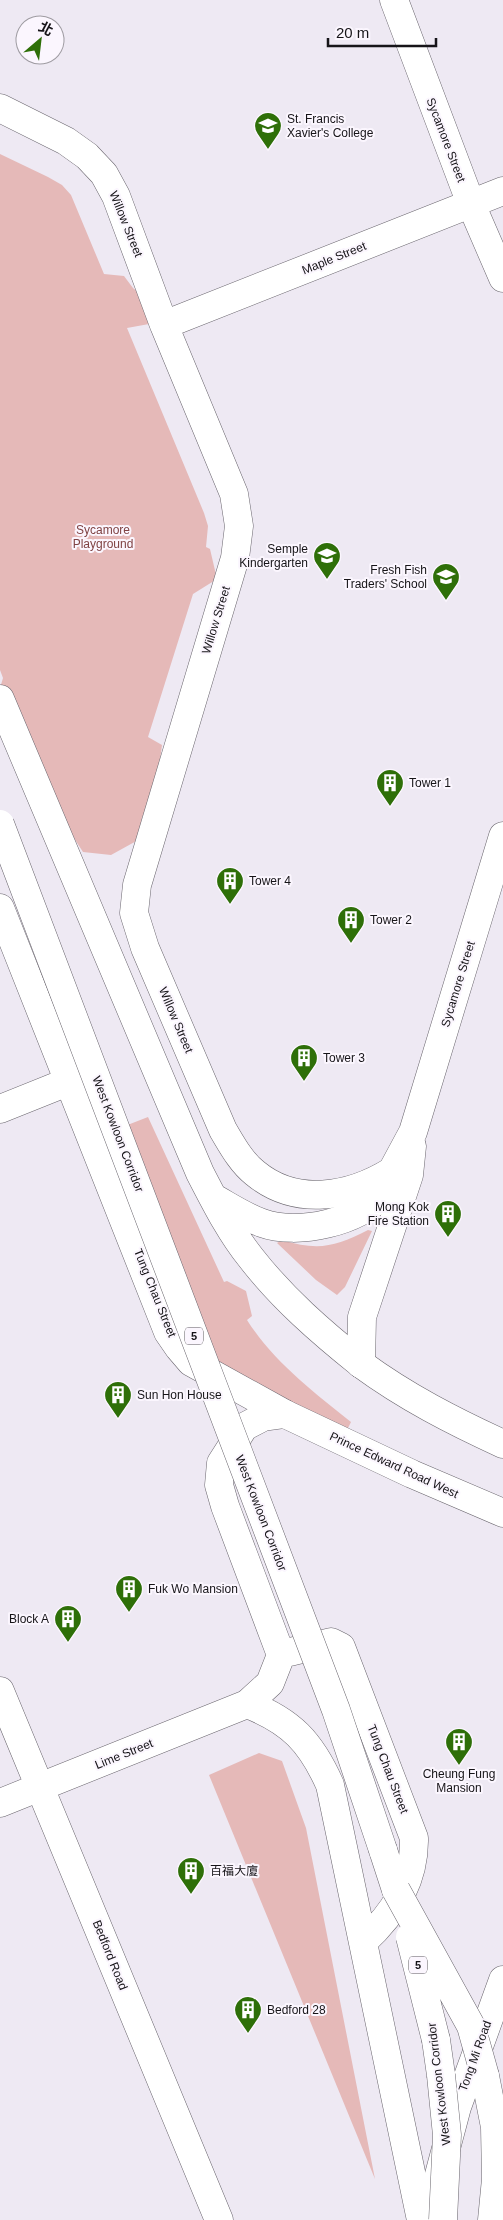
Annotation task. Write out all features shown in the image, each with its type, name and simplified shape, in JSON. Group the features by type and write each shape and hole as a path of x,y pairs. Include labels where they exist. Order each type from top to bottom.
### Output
{"main road":[{"name":"Sycamore Street","path":"394,0 471,204 503,278"},
{"name":"Willow Street","path":"0,108 66,141 87,156 104,174 116,196 164,325 234,494 238,526 235,558 137,885 134,913 145,948 223,1130 234,1149 254,1173 280,1189 310,1196 341,1192 374,1182 392,1171"},
{"name":"Maple Street","path":"164,325 503,191"},
{"path":"0,699 200,1173 223,1216 250,1257 282,1295 317,1329 361,1364 397,1390 432,1410 503,1444"},
{"name":"West Kowloon Corridor","path":"0,824 336,1710 396,1890 436,2040 447,2135 444,2220"},
{"name":"Sycamore Street","path":"213,1197 263,1224 291,1228 319,1226 366,1209 385,1192 392,1171 413,1132 503,836"},
{"name":"Tung Chau Street","path":"0,908 70,1080 168,1332 178,1348 192,1362 285,1414"},
{"path":"0,1109 70,1080"},
{"name":"Sycamore Street","path":"361,1364 362,1317 409,1175 413,1132"},
{"path":"285,1414 264,1417 244,1427 221,1463 219,1484 225,1506 281,1655 270,1683 247,1704 270,1713 290,1726 307,1743 320,1763 330,1785 421,2220"},
{"name":"Prince Edward Road West","path":"285,1414 412,1474 503,1513"},
{"name":"Tung Chau Street","path":"281,1655 331,1642 341,1647 414,1838 414,1853 408,1878 399,1900 382,1925 363,1942"},
{"name":"Bedford Road","path":"0,1691 219,2220"},
{"name":"Lime Street","path":"0,1804 247,1704"},
{"path":"396,1890 472,2026 495,2127 496,2179 492,2220"},
{"name":"Tong Mi Road","path":"427,2220 457,2107 503,1980"}],"green space":[{"name":"Sycamore Playground","path":"0,154 62,185 71,195 104,274 124,276 133,288 159,310 149,324 127,328 204,513 208,526 206,547 210,549 217,579 193,594 148,737 162,745 155,798 142,817 140,839 111,855 83,852 68,829 0,688 3,678 0,670"},
{"path":"148,1117 224,1282 227,1281 246,1291 252,1316 247,1320 257,1335 294,1375 351,1422 346,1432 200,1352 112,1131"},
{"path":"368,1230 372,1231 345,1287 337,1295 316,1280 277,1243 282,1240 306,1245 326,1246 336,1244"},
{"path":"259,1753 282,1761 306,1828 375,2179 209,1775"}],"place":[{"name":"St. Francis Xavier's College","path":"268,150"},
{"name":"Semple Kindergarten","path":"327,580"},
{"name":"Fresh Fish Traders' School","path":"446,601"},
{"name":"Tower 1","path":"390,807"},
{"name":"Tower 4","path":"230,905"},
{"name":"Tower 2","path":"351,944"},
{"name":"Tower 3","path":"304,1082"},
{"name":"Mong Kok Fire Station","path":"448,1238"},
{"name":"Sun Hon House","path":"118,1419"},
{"name":"Fuk Wo Mansion","path":"129,1613"},
{"name":"Block A","path":"68,1643"},
{"name":"Cheung Fung Mansion","path":"459,1766"},
{"name":"百福大廈","path":"191,1895"},
{"name":"Bedford 28","path":"248,2034"}]}
